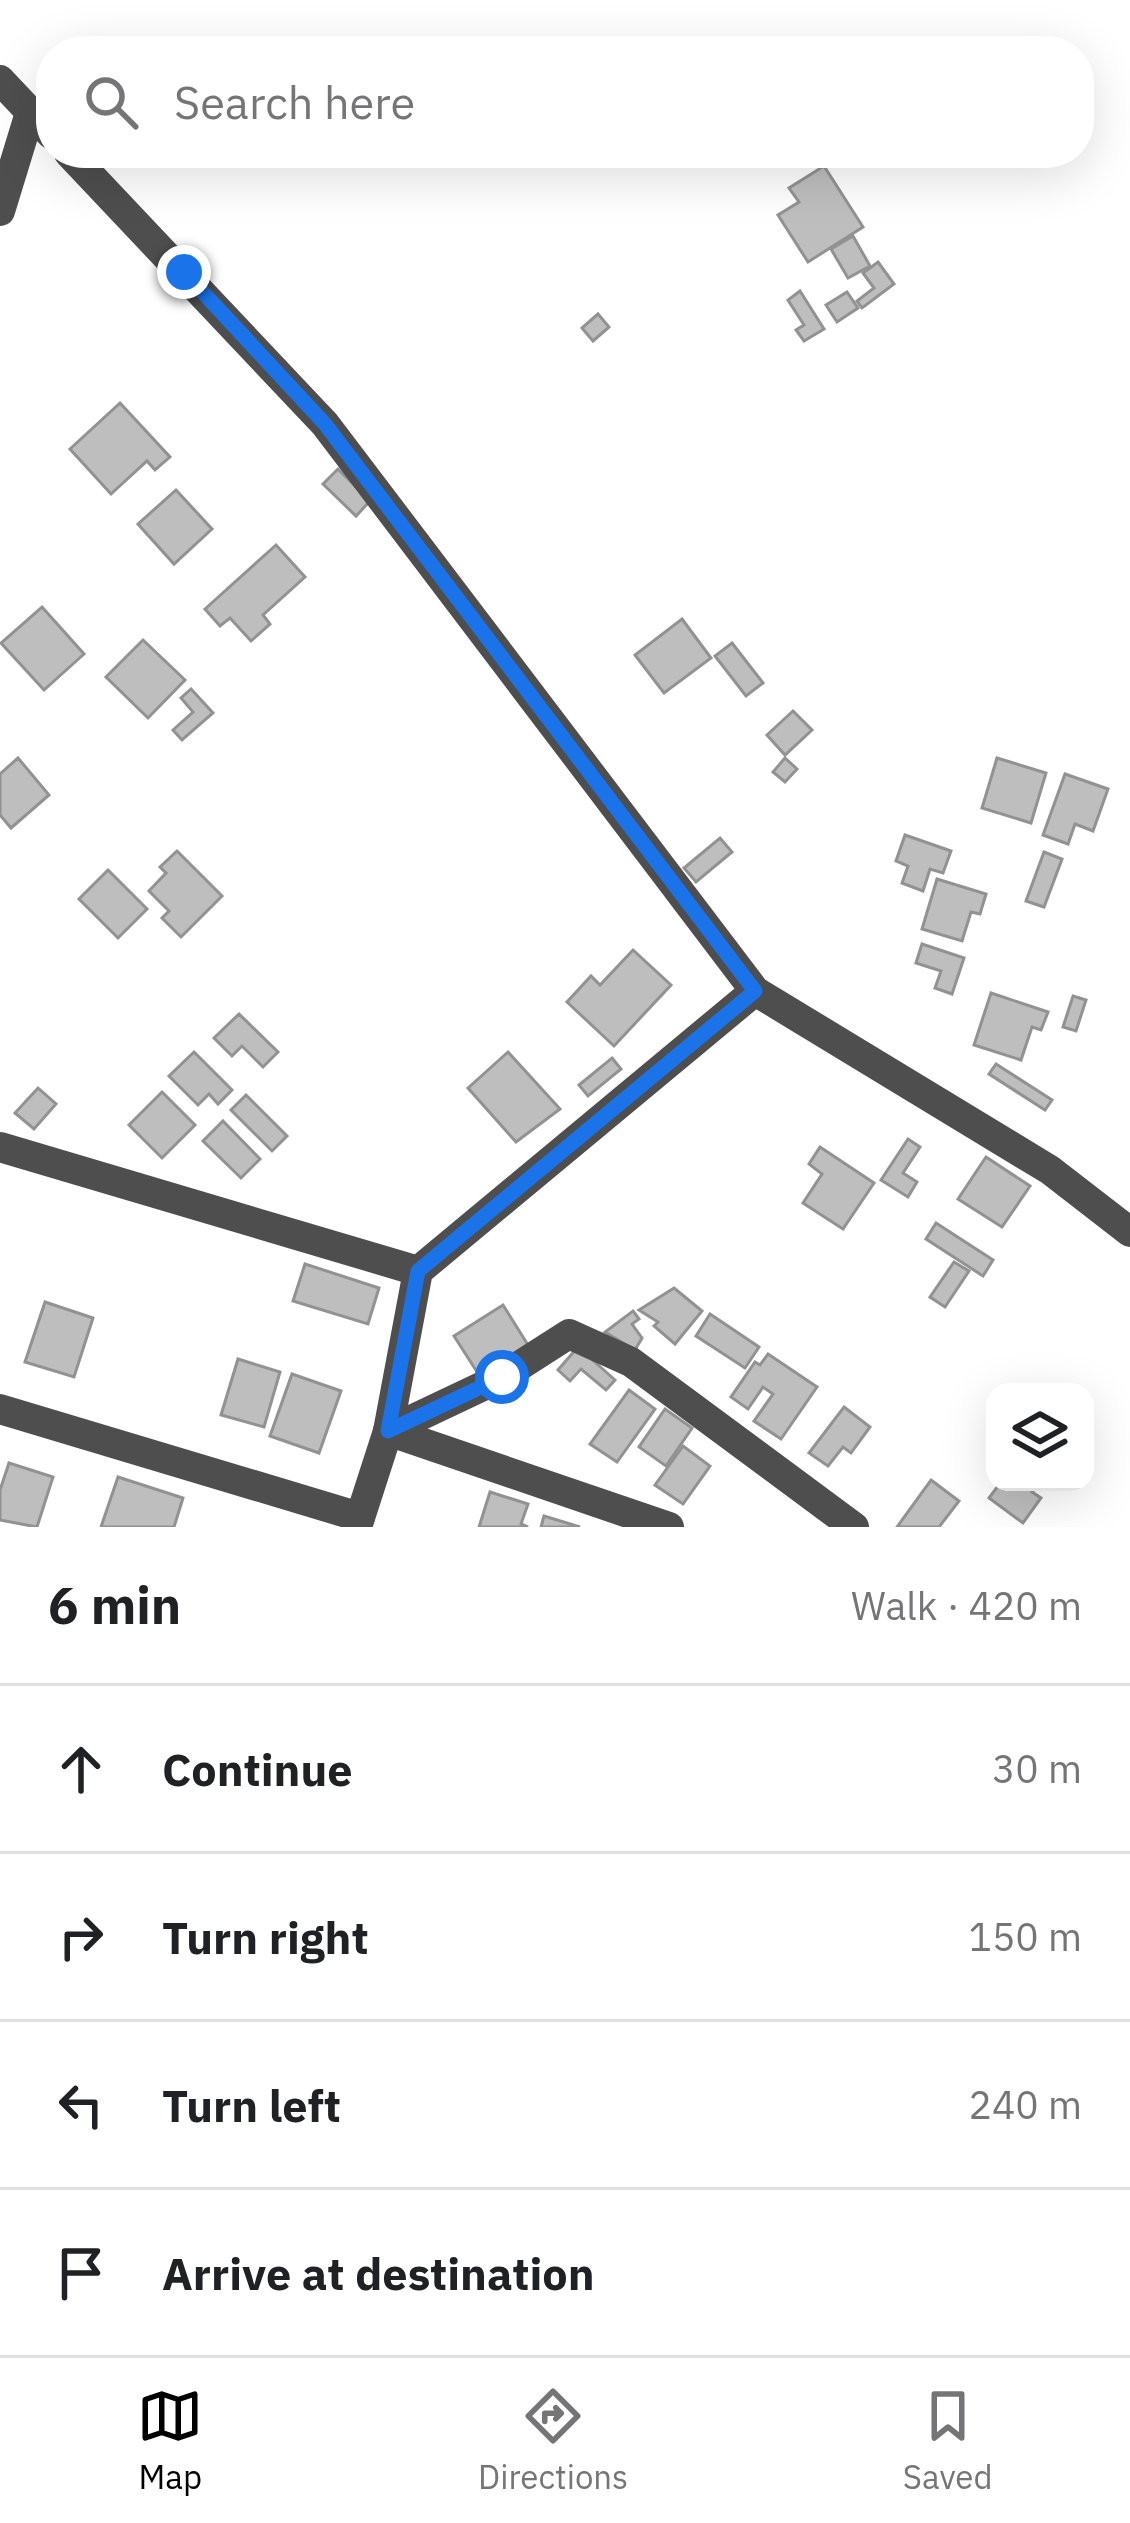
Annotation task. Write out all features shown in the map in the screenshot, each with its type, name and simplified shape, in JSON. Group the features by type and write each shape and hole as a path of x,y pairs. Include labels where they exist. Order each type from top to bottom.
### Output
{"street":[{"path":"0,80 36,119"},
{"path":"0,211 36,135"},
{"path":"83,168 325,424 755,991 1050,1170 1130,1232"},
{"path":"0,1409 359,1522 388,1431 418,1271 755,991"},
{"path":"0,1147 418,1271"},
{"path":"388,1431 502,1377 569,1334 631,1362 854,1527"},
{"path":"388,1431 669,1527"}],"building":[{"path":"825,168 863,227 808,262 778,215 799,202 789,188"},
{"path":"853,236 870,266 848,278 831,249"},
{"path":"878,262 894,284 862,308 857,301 874,288 863,273"},
{"path":"800,291 824,329 804,341 796,330 804,325 788,300"},
{"path":"847,292 858,308 837,322 826,305"},
{"path":"598,314 609,327 593,341 582,328"},
{"path":"120,403 170,457 155,470 147,461 111,494 70,449"},
{"path":"338,469 370,501 356,516 323,484"},
{"path":"176,490 212,529 174,564 138,524"},
{"path":"276,545 305,577 263,615 270,624 251,641 230,618 220,626 205,609"},
{"path":"42,607 84,654 44,690 1,643"},
{"path":"682,619 711,658 664,693 635,655"},
{"path":"143,640 185,680 148,718 106,677"},
{"path":"732,643 763,683 746,696 715,656"},
{"path":"191,689 213,713 182,740 173,730 193,712 181,698"},
{"path":"793,711 812,730 785,755 767,735"},
{"path":"18,758 49,795 11,828 0,815 0,774"},
{"path":"785,758 797,769 785,782 773,772"},
{"path":"997,758 1046,773 1031,823 982,808"},
{"path":"1065,774 1108,789 1093,831 1075,824 1068,844 1043,835"},
{"path":"905,835 951,851 943,873 930,869 923,891 902,883 908,866 896,861"},
{"path":"720,838 732,852 696,882 684,868"},
{"path":"177,851 222,896 181,937 162,918 169,911 149,891 166,873 160,867"},
{"path":"1044,852 1062,859 1044,907 1026,901"},
{"path":"108,870 147,909 118,938 79,899"},
{"path":"937,879 986,894 980,914 971,912 962,941 922,929"},
{"path":"922,944 964,958 952,994 935,988 941,971 916,963"},
{"path":"633,950 671,985 614,1046 567,1002 591,976 600,985"},
{"path":"991,993 1048,1012 1041,1030 1032,1027 1021,1060 974,1045"},
{"path":"1073,996 1086,1000 1076,1031 1063,1027"},
{"path":"239,1014 278,1052 263,1067 242,1046 232,1056 214,1038"},
{"path":"194,1052 232,1090 218,1104 209,1094 198,1105 169,1076"},
{"path":"508,1052 560,1109 516,1142 468,1088"},
{"path":"612,1058 621,1069 588,1096 579,1085"},
{"path":"996,1064 1052,1100 1045,1110 989,1074"},
{"path":"38,1088 56,1104 34,1129 15,1113"},
{"path":"162,1092 195,1125 162,1158 129,1125"},
{"path":"246,1095 287,1136 272,1151 231,1110"},
{"path":"223,1121 260,1159 241,1178 203,1141"},
{"path":"908,1139 920,1147 903,1173 917,1182 908,1197 881,1180"},
{"path":"820,1147 874,1183 843,1229 803,1203 822,1174 809,1164"},
{"path":"986,1157 1030,1186 1002,1227 958,1199"},
{"path":"936,1223 993,1260 983,1276 926,1239"},
{"path":"954,1262 969,1271 945,1307 930,1297"},
{"path":"305,1264 379,1288 368,1324 293,1301"},
{"path":"674,1288 702,1311 675,1344 654,1326 658,1322 639,1310"},
{"path":"45,1302 93,1318 74,1377 25,1362"},
{"path":"503,1305 528,1345 479,1375 454,1336"},
{"path":"633,1311 639,1319 632,1324 642,1338 635,1350 605,1332"},
{"path":"710,1314 759,1347 745,1368 696,1336"},
{"path":"578,1347 615,1380 606,1390 581,1369 570,1381 558,1370"},
{"path":"768,1354 817,1387 781,1439 754,1421 773,1394 763,1387 748,1409 731,1397 755,1362 760,1365"},
{"path":"238,1359 280,1372 264,1427 221,1415"},
{"path":"292,1374 341,1391 319,1453 270,1436"},
{"path":"629,1390 655,1409 617,1462 590,1444"},
{"path":"844,1407 870,1427 851,1453 843,1447 828,1466 809,1453"},
{"path":"665,1409 692,1428 666,1466 639,1447"},
{"path":"683,1446 710,1466 683,1504 655,1485"},
{"path":"9,1463 53,1477 37,1527 0,1520 0,1490"},
{"path":"118,1477 183,1498 174,1527 101,1527"},
{"path":"931,1480 959,1501 939,1527 897,1527"},
{"path":"994,1491 1033,1491 1041,1498 1023,1523 989,1498"},
{"path":"490,1492 528,1504 521,1524 528,1527 479,1527"},
{"path":"544,1516 580,1527 541,1527"}],"route":[{"path":"184,272 325,424 442,574 636,841 755,991 418,1271 388,1431 502,1377"}]}
